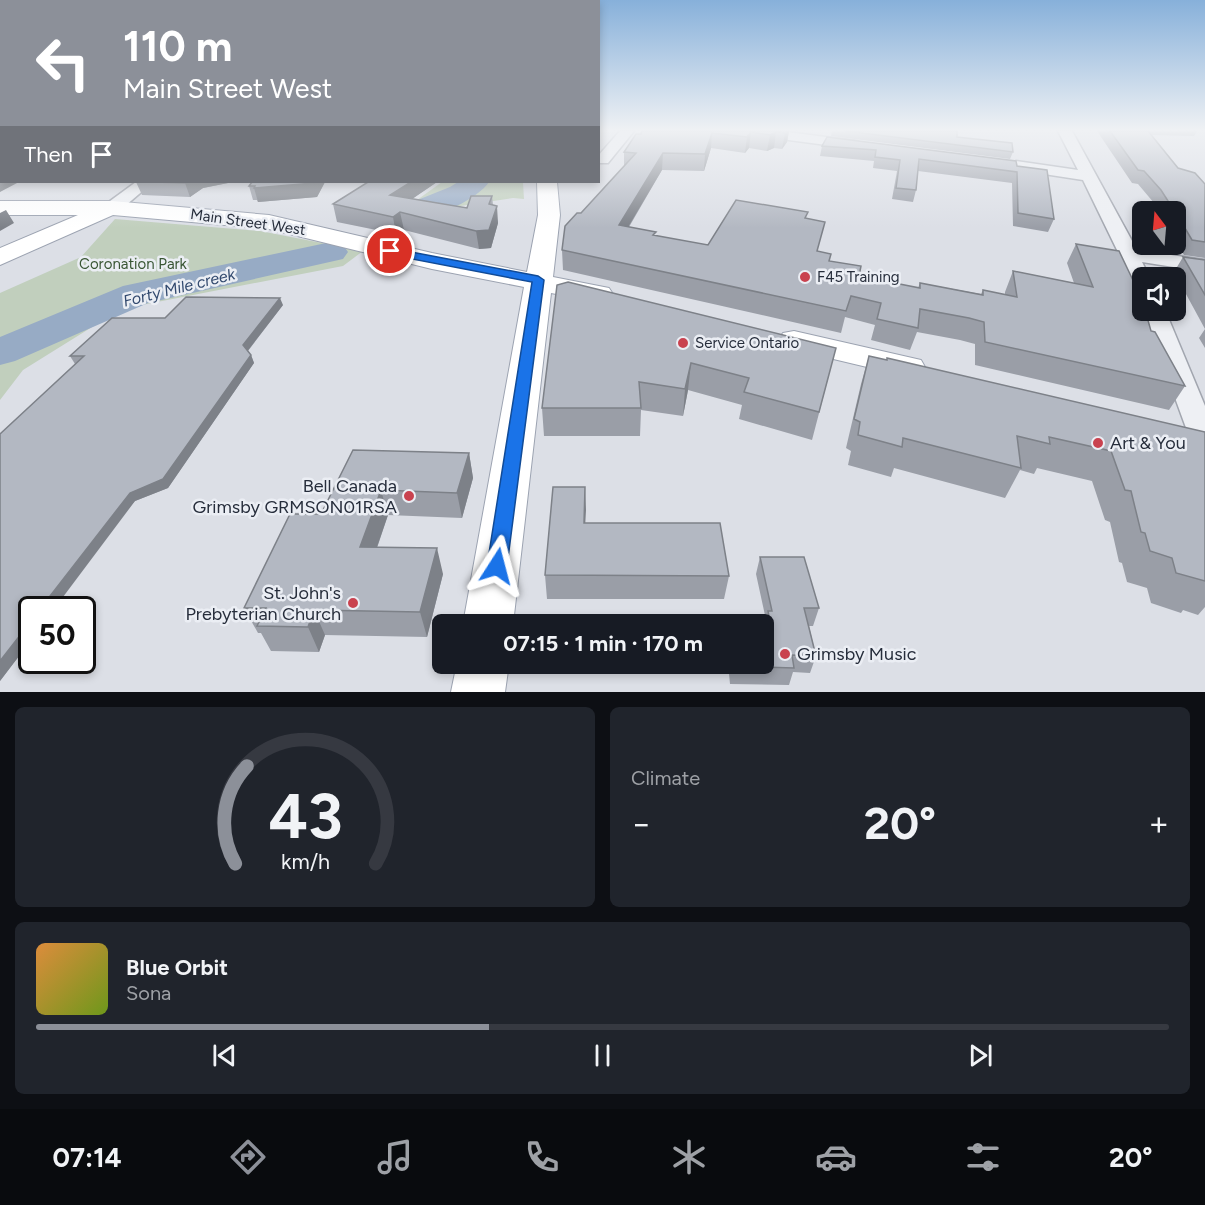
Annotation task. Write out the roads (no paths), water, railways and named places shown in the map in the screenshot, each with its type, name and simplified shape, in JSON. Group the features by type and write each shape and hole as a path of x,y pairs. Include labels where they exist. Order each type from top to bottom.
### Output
{"main road":[{"path":"490,614 549,212 547,183"},
{"path":"0,208 112,208"},
{"name":"Main Street West","path":"0,257 112,208 269,222 432,261 538,280 629,301"},
{"path":"765,333 936,373"},
{"path":"478,692 481,674"}],"street":[{"path":"1082,163 1115,224 1134,267"},
{"path":"997,164 1088,176"},
{"path":"112,208 144,183"},
{"path":"1129,256 1205,266"},
{"path":"1157,321 1193,434"}],"waterway":[{"name":"Forty Mile creek","path":"416,211 460,193 474,183"},
{"name":"Forty Mile creek","path":"0,352 136,294 331,252"}],"place":[{"name":"F45 Training","path":"805,277"},
{"name":"Service Ontario","path":"683,343"},
{"name":"Art & You","path":"1098,443"},
{"name":"Bell Canada Grimsby GRMSON01RSA","path":"409,496"},
{"name":"St. John's Prebyterian Church","path":"353,603"},
{"name":"Grimsby Music","path":"785,654"}],"park label":[{"name":"Coronation Park","path":"133,264"}]}
